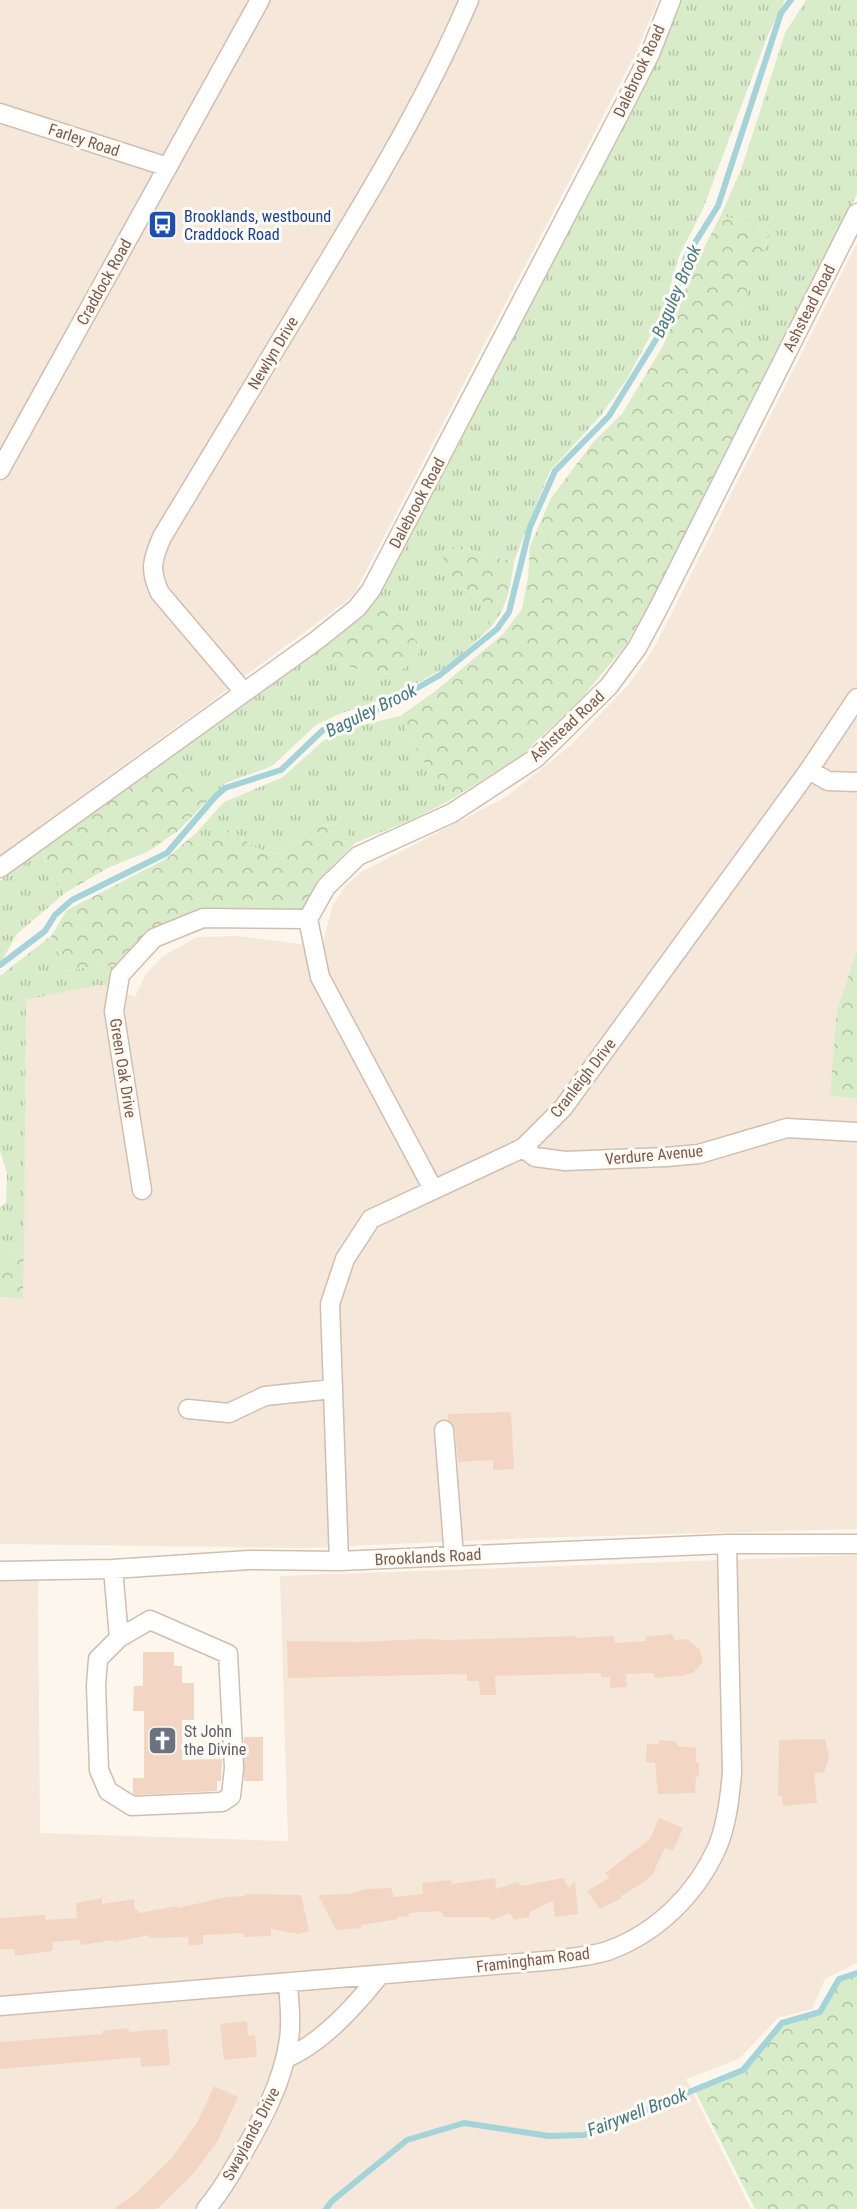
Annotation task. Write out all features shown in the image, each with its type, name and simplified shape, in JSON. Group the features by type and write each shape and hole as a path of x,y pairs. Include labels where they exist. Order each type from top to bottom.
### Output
{"street":[{"name":"Craddock Road","path":"0,470 260,0"},
{"name":"Newlyn Drive","path":"244,692 160,593 152,566 154,553 398,142 448,49 469,0"},
{"name":"Dalebrook Road","path":"0,868 357,609 371,590 622,109 650,54 671,0"},
{"name":"Farley Road","path":"0,113 168,167"},
{"name":"Ashstead Road","path":"309,919 326,887 358,856 452,813 536,758 609,686 637,648 659,607 857,213"},
{"name":"Cranleigh Drive","path":"339,1561 330,1304 345,1259 371,1219 523,1148 563,1108 809,770 857,698"},
{"path":"809,770 828,781 857,782"},
{"name":"Green Oak Drive","path":"142,1190 114,1011 120,975 154,938 203,918 309,919"},
{"path":"309,919 320,977 433,1189"},
{"name":"Verdure Avenue","path":"523,1148 535,1157 565,1161 699,1154 787,1128 857,1132"},
{"path":"188,1409 229,1413 265,1396 333,1389"},
{"path":"444,1430 454,1556"},
{"name":"Brooklands Road","path":"0,1571 113,1569 249,1560 339,1561 727,1544 857,1544"},
{"name":"Framingham Road","path":"0,2006 556,1960 608,1950 639,1937 662,1921 695,1887 717,1847 729,1805 732,1772 727,1544"},
{"path":"113,1569 119,1638 98,1659 99,1770 108,1791 132,1806 222,1802 231,1796 234,1768 228,1654 150,1620 119,1638"},
{"path":"286,2058 311,2043 350,2010 379,1976"},
{"name":"Swaylands Drive","path":"206,2209 222,2187 270,2103 286,2058 291,2017 288,1983"}],"shaded area":[{"path":"0,0 658,0 636,53 353,596 0,855"},
{"path":"857,243 857,949 837,1010 831,1095 857,1099 857,1529 531,1538 304,1548 0,1544 0,1297 23,1299 26,1000 98,985 112,987 135,997 146,974 163,956 197,937 239,936 322,947 332,907 345,886 363,871 506,797 571,745 629,684 654,648"},
{"path":"857,1555 857,1963 825,1979 812,2009 778,2018 739,2059 686,2079 751,2209 0,2209 0,1579 38,1581 40,1833 288,1841 280,1576"}],"green space":[{"path":"679,0 785,0 767,37 703,209 679,256 663,312 627,379 601,415 550,471 514,561 457,545 459,586 485,603 491,627 447,667 393,696 339,714 316,725 272,766 226,783 205,803 199,791 165,758 319,648 338,661 355,668 396,674 418,656 417,642 400,619 375,599"},
{"path":"806,0 857,0 857,194 775,357 732,331 771,230 721,215 742,167 785,33"},
{"path":"721,215 771,230 732,331 775,357 666,576 625,646 581,699 522,755 454,798 420,757 400,716 433,693 503,634 522,609 528,577 530,546 551,498 594,441 622,414 663,346 698,259"},
{"path":"457,545 514,561 507,596 501,612 491,627 485,603 459,586 442,568 444,554"},
{"path":"375,599 400,619 417,642 418,656 396,674 355,668 338,661 319,648 363,617"},
{"path":"400,716 420,757 454,798 416,818 355,843 341,826 317,825 278,855 256,848 230,830 204,839 196,833 224,802 283,777 323,741 346,729"},
{"path":"165,758 190,768 205,803 179,830 149,851 108,868 65,893 50,877 42,849"},
{"path":"317,825 341,826 355,843 319,880 304,913 165,924 132,948 119,968 100,965 66,971 51,936 67,910 166,859 196,833 204,838 230,830 256,848 278,855"},
{"path":"42,849 50,877 65,893 17,934 0,964 0,881"},
{"path":"51,936 66,971 100,965 119,968 112,987 98,985 26,1000 24,1248 0,1255 0,1207 6,1202 7,1173 0,1151 0,976"},
{"path":"857,949 857,1099 830,1095 837,1010"},
{"path":"24,1248 23,1299 0,1297 0,1255"},
{"path":"857,1973 857,2209 755,2209 694,2089 743,2070 782,2023 820,2012 839,1979"}],"building":[{"path":"511,1412 514,1469 493,1470 493,1460 458,1462 455,1429 453,1423 448,1420 448,1414"},
{"path":"672,1634 675,1640 690,1641 700,1650 703,1662 693,1673 680,1676 655,1678 653,1673 626,1674 627,1687 610,1688 610,1677 601,1677 601,1673 495,1676 496,1695 480,1695 479,1681 467,1681 467,1674 288,1678 287,1641 361,1642 614,1636 615,1643 646,1641 646,1637"},
{"name":"St John the Divine","path":"143,1652 174,1652 174,1666 182,1666 182,1683 194,1683 194,1720 182,1720 182,1760 222,1759 221,1781 217,1781 217,1791 135,1795 133,1793 133,1778 144,1778 144,1711 133,1711 134,1686 143,1686"},
{"path":"244,1737 263,1737 263,1781 244,1781"},
{"path":"825,1739 829,1757 824,1772 814,1773 817,1803 783,1806 782,1796 778,1795 779,1740"},
{"path":"660,1740 675,1741 678,1746 696,1748 699,1775 696,1778 695,1793 658,1794 655,1763 646,1762 647,1744 658,1744"},
{"path":"659,1818 683,1828 673,1851 665,1848 655,1872 644,1882 621,1896 622,1898 600,1909 587,1891 609,1878 605,1873 650,1839"},
{"path":"495,1878 496,1889 519,1882 520,1886 563,1878 569,1888 575,1881 578,1914 555,1917 553,1901 530,1912 529,1917 514,1920 510,1913 492,1920 489,1917 444,1917 441,1911 409,1913 409,1916 398,1917 398,1919 361,1925 361,1928 336,1930 318,1895 348,1894 367,1889 391,1888 394,1897 423,1894 422,1883 451,1880 452,1884"},
{"path":"245,1894 301,1895 309,1931 298,1934 271,1929 271,1936 243,1937 244,1933 203,1935 203,1944 189,1946 188,1937 149,1938 149,1935 114,1942 114,1940 81,1945 80,1940 53,1942 52,1951 15,1956 14,1949 0,1949 0,1918 45,1915 45,1920 77,1918 76,1903 102,1898 102,1904 134,1899 135,1910 139,1913 177,1906 177,1908 227,1897 245,1896"},
{"path":"247,2021 248,2036 255,2035 257,2057 224,2060 220,2024"},
{"path":"128,2028 129,2032 167,2029 170,2065 141,2067 140,2057 0,2069 0,2042 103,2034 102,2031"},
{"path":"214,2086 238,2097 217,2142 194,2173 157,2209 114,2209 136,2193 171,2159 198,2121"}],"waterway":[{"name":"Baguley Brook","path":"0,965 45,931 55,915 72,900 167,853 225,788 281,770 323,730 380,709 440,675 497,629 509,612 530,527 555,471 609,416 660,333 674,299 686,257 718,206 781,13 791,0"},
{"name":"Fairywell Brook","path":"326,2209 332,2201 407,2140 464,2123 549,2136 584,2135 743,2070 782,2023 820,2012 839,1979 857,1973"}],"place":[{"name":"Brooklands, westbound Craddock Road","path":"163,225"},
{"name":"St John the Divine","path":"163,1740"}]}
